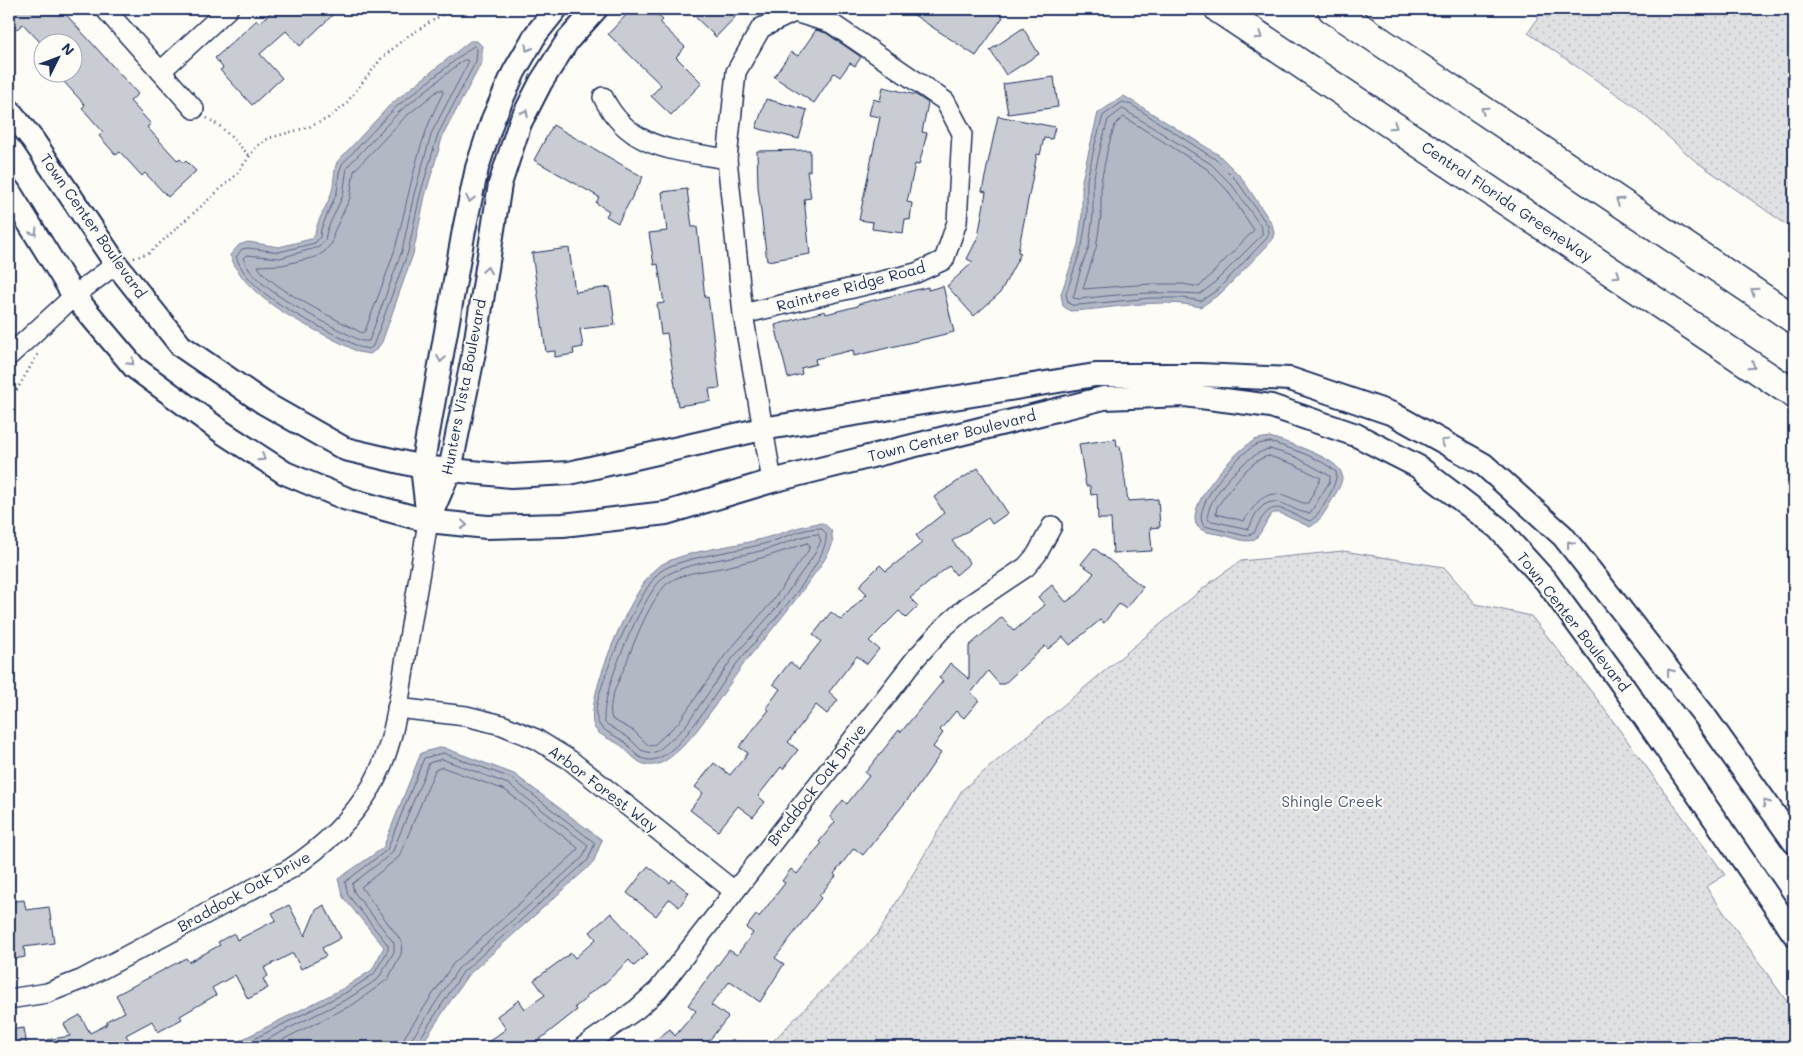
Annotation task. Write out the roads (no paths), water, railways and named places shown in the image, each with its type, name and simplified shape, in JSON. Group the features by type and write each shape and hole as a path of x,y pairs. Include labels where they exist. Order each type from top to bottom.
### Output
{"highway":[{"name":"Central Florida GreeneWay","path":"1219,9 1794,394"},
{"path":"1332,9 1794,319"}],"street":[{"path":"105,9 194,109"},
{"path":"161,71 228,9"},
{"name":"Hunters Vista Boulevard","path":"428,521 422,467 464,230 477,168 492,119 514,72 536,34 556,9"},
{"name":"Hunters Vista Boulevard","path":"428,521 450,470 474,352 500,184 520,123 568,40 596,9"},
{"name":"Raintree Ridge Road","path":"743,314 916,273 944,260 957,222 962,133 945,100 831,24 794,12 761,28 736,72 727,160 743,314 772,481"},
{"path":"603,97 612,116 623,127 658,147 727,160"},
{"name":"Town Center Boulevard","path":"9,110 33,140 116,264 181,346 264,403 345,449 422,467 511,476 568,473 762,429 1095,375 1200,375 1290,379 1393,414 1483,464 1563,536 1704,715 1794,842"},
{"name":"Town Center Boulevard","path":"9,191 74,296 134,367 222,432 286,473 347,499 428,521 487,527 563,525 666,512 772,481 1104,398 1185,395 1271,406 1356,435 1417,466 1498,528 1546,581 1618,679 1794,934"},
{"path":"9,356 74,296 116,264"},
{"name":"Braddock Oak Drive","path":"9,999 47,993 83,979 290,869 320,849 349,818 372,785 388,748 397,708 428,521"},
{"name":"Braddock Oak Drive","path":"583,1047 637,1009 658,990 916,658 943,628 968,606 1026,567 1037,554 1052,526"},
{"name":"Arbor Forest Way","path":"397,708 466,716 502,725 536,739 570,760 734,891"}],"water":[{"path":"470,41 477,41 482,46 482,62 443,135 425,196 413,254 382,342 370,354 358,352 303,324 267,301 251,287 239,272 230,255 239,245 248,242 279,247 311,239 315,235 317,225 331,194 337,162 391,104"},
{"path":"1124,96 1219,155 1241,177 1272,224 1274,233 1272,241 1221,293 1201,307 1185,304 1152,303 1070,311 1063,306 1061,294 1078,245 1082,215 1082,180 1098,113"},
{"path":"1270,437 1322,457 1339,469 1342,475 1340,485 1323,515 1310,527 1280,513 1273,513 1258,536 1250,541 1208,532 1198,527 1195,514 1206,490 1215,477 1247,445 1255,440"},
{"path":"823,523 831,530 832,539 832,545 825,559 790,607 744,664 699,727 675,753 663,762 646,765 637,760 621,745 597,731 594,727 593,713 603,668 613,642 637,594 649,576 659,566 696,552 753,541 801,527"},
{"path":"442,747 514,774 602,840 593,863 467,976 420,1047 227,1047 344,988 372,970 384,947 343,897 338,879 383,848 421,753"}],"park label":[{"name":"Shingle Creek","path":"1332,802"}]}
